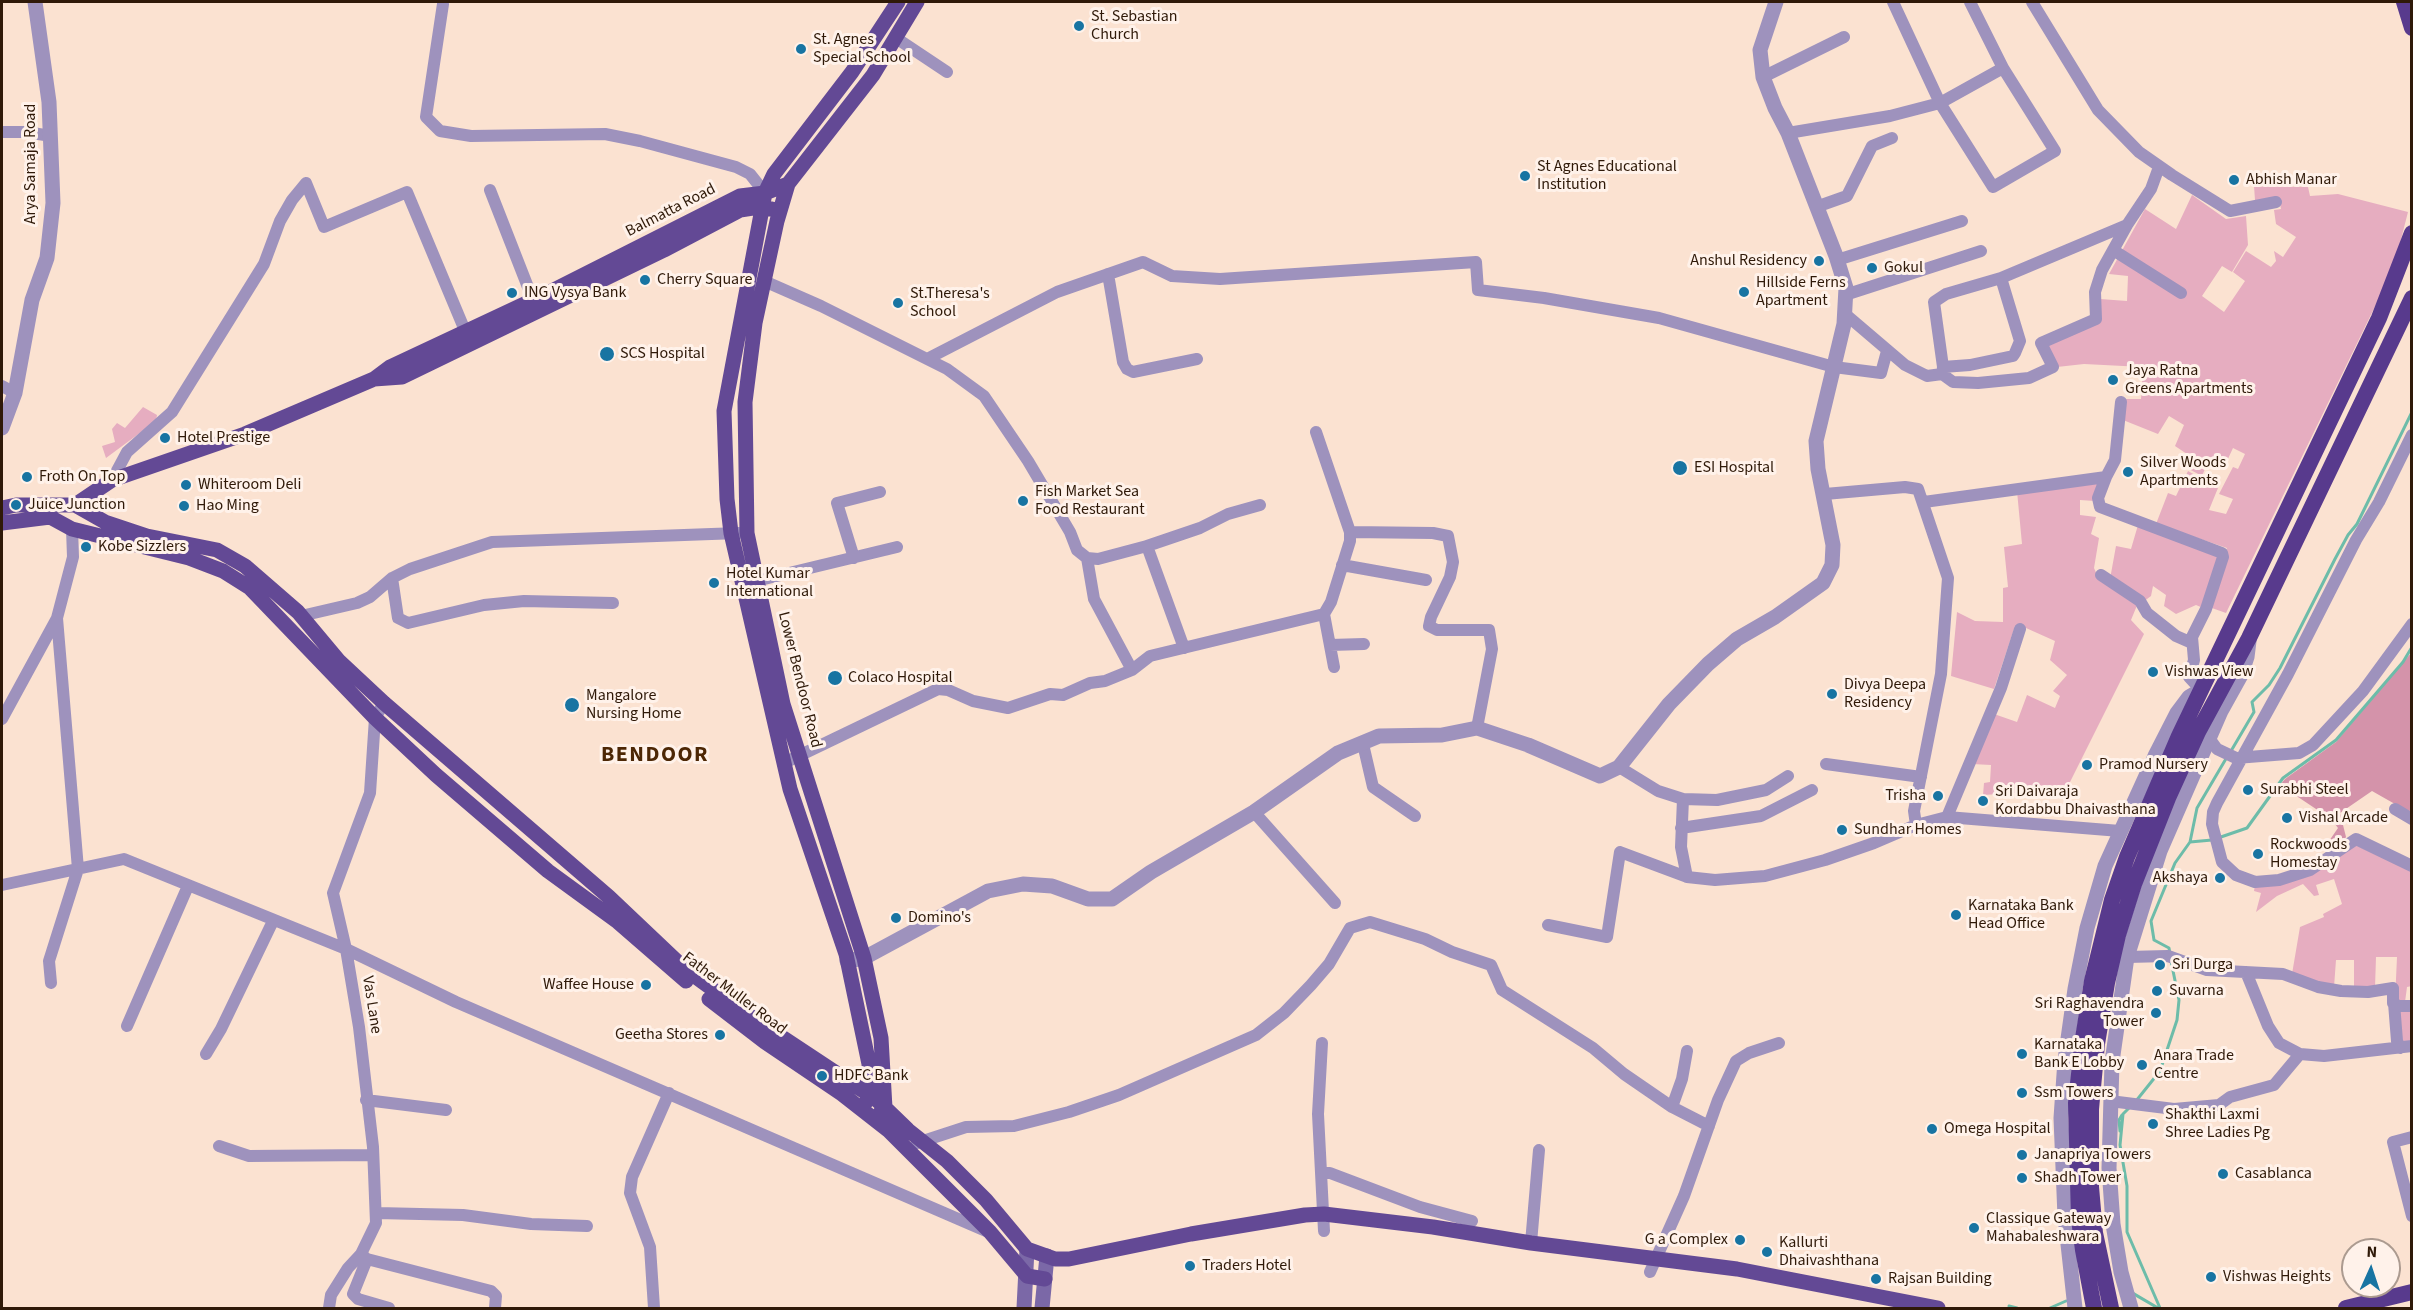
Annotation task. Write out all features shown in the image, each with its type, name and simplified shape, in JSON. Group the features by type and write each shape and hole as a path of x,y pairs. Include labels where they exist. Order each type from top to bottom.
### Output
{"highway":[{"path":"2403,2 2412,28"},
{"path":"2110,1308 2095,1233 2091,1186 2089,1045 2092,981 2112,900 2147,809 2201,690 2379,318 2412,232"},
{"path":"2094,1308 2083,1250 2077,1180 2076,1102 2118,935 2153,832 2199,732 2249,639 2412,298"},
{"path":"2346,1308 2412,1293"},
{"path":"2391,1308 2412,1304"}],"main road":[{"path":"861,1108 871,1096 869,1064 847,961 790,789 784,763 739,533 727,500 724,411 765,193 774,174 852,72 898,2"},
{"path":"788,184 873,75 917,2"},
{"name":"Balmatta Road","path":"75,505 112,480 245,434 374,379 390,367 466,333 740,196 765,193 788,184"},
{"name":"Lower Bendoor Road","path":"788,184 780,209 754,323 745,402 739,533 756,581 783,704 864,958 880,1038 885,1108"},
{"name":"Balmatta Road","path":"374,379 402,377 740,210 780,209"},
{"path":"2,508 16,505 75,505 105,522 147,536 217,549 245,566 301,616 339,662 384,704 600,889 685,969 871,1096 947,1161 986,1200 1027,1249 1055,1259 1069,1259 1191,1234 1305,1215 1324,1214 1433,1227 1653,1265 1737,1269 1938,1308"},
{"path":"75,505 76,530"},
{"name":"Father Muller Road","path":"2,523 51,517 76,530 189,558 223,571 250,588 375,718 484,817 548,871 618,922 667,967 765,1041 861,1108 990,1232 1027,1276"},
{"path":"873,1119 885,1108"},
{"path":"1024,1308 1027,1249"},
{"path":"1042,1308 1047,1256"},
{"path":"1027,1276 1045,1279"}],"street":[{"name":"Arya Samaja Road","path":"2,428 8,390 32,300 46,258 53,203 50,102 35,2"},
{"path":"847,961 864,958 988,891 1023,884 1052,886 1088,899 1112,899 1151,872 1254,812 1338,753 1379,736 1442,735 1477,728 1528,745 1600,777 1619,767 1669,704 1708,664 1737,639 1823,583 1832,564 1833,545 1825,494 1818,469 1816,441 1834,366 1844,313 1846,288 1788,133 1763,77 1760,50 1776,2"},
{"path":"1893,2 1940,103 1993,187 2055,151 2003,68 1970,2"},
{"path":"2032,2 2098,110 2139,152 2230,211 2276,202"},
{"path":"442,4 426,117 440,131 471,136 605,134 736,167 750,174 765,193"},
{"path":"1763,77 1844,37"},
{"path":"896,38 947,72"},
{"path":"1788,133 1890,116 1940,103 2003,68"},
{"path":"2,132 51,136"},
{"path":"1816,207 1847,196 1872,146 1892,138"},
{"path":"2127,225 2001,279 1946,294 1934,302 1943,370 1953,382 1978,383 2028,378 2054,367 2041,343 2096,319 2095,292 2102,270 2127,225 2151,189 2159,167"},
{"path":"112,480 127,452 172,412 264,264 280,221 292,200 306,183 324,227 407,192 466,333"},
{"path":"490,190 533,300"},
{"path":"1837,260 1962,221"},
{"path":"2113,250 2181,293"},
{"path":"1845,295 1981,251"},
{"path":"927,359 1057,292 1143,262 1172,276 1220,279 1476,262 1478,290 1544,298 1659,318 1834,366 1881,373 1887,351"},
{"path":"1108,274 1123,362 1127,369 1133,372 1197,359"},
{"path":"1844,313 1905,365 1927,376 1943,370 2013,356 2020,341 2001,279"},
{"path":"764,281 822,306 947,369 984,396 1028,461 1070,532 1077,550 1087,558 1098,559 1147,546 1200,528 1228,514 1260,505"},
{"path":"2075,1308 2062,1165 2061,1118 2065,1060 2075,989 2090,914 2105,866 2177,713 2189,697 2201,690 2189,677 2193,660 2192,637 2206,609 2223,557 2222,554 2100,507 2098,498 2115,460 2121,402"},
{"path":"1316,432 1350,532 1350,541 1331,602 1324,614 1334,667"},
{"path":"2412,435 2379,502 2356,540 2213,812 2213,831 2222,862 2235,875 2255,882 2279,880 2310,870 2356,840 2412,866"},
{"path":"1924,502 2106,477"},
{"path":"1825,494 1905,487 1918,489 1948,578 1941,674 1914,811 1916,825"},
{"path":"854,558 837,503 880,492"},
{"path":"2,719 57,618 73,557 76,530"},
{"path":"1350,532 1432,533 1449,536 1453,562 1450,577 1429,626 1437,630 1490,630 1492,649 1477,728"},
{"path":"301,616 357,603 370,597 392,578 423,563 492,542 739,533"},
{"path":"1147,546 1184,648"},
{"path":"756,581 897,547"},
{"path":"1087,558 1094,599 1132,670"},
{"path":"1342,565 1425,580"},
{"path":"2101,575 2140,601 2147,613 2176,636 2192,643"},
{"path":"392,578 398,618 408,622 484,605 514,602 613,603"},
{"path":"784,763 938,688 973,701 1008,708 1050,694 1063,695 1090,683 1105,681 1132,670 1150,656 1324,614"},
{"path":"51,983 49,961 78,869 57,618"},
{"path":"2209,738 2217,749 2236,758 2299,753 2313,745 2363,691 2412,624"},
{"path":"1947,817 2001,688 2020,629"},
{"path":"2129,1302 2121,1272 2113,1224 2109,1168 2110,1101 2117,1019 2127,957 2160,851 2209,738 2241,675 2247,657 2249,639"},
{"path":"1330,645 1364,644"},
{"name":"Vas Lane","path":"329,1308 331,1295 348,1268 364,1257 376,1223 377,1213 359,1027 346,949 333,893 370,793 375,718 384,704"},
{"path":"1363,744 1373,787 1415,816"},
{"path":"1826,764 1920,777"},
{"path":"1619,767 1658,791 1683,799 1717,800 1766,790 1788,776"},
{"path":"1682,828 1761,816 1812,790"},
{"path":"1683,799 1681,847 1687,877"},
{"path":"2395,809 2412,819"},
{"path":"1254,812 1335,903"},
{"path":"1548,925 1606,937 1620,852 1687,877 1715,880 1765,876 1825,860 1916,825 1947,817 2120,831"},
{"path":"2,885 124,859 346,949 456,1002 990,1232"},
{"path":"127,1026 188,885"},
{"path":"206,1054 221,1029 273,921"},
{"path":"904,1147 966,1127 1014,1126 1069,1112 1119,1095 1256,1035 1284,1013 1311,985 1329,964 1350,928 1370,922 1425,939 1452,952 1491,965 1502,990 1593,1048 1624,1074 1672,1107 1709,1126"},
{"path":"2127,957 2173,958 2206,970 2283,974 2318,987 2341,991 2368,992 2393,988 2397,1041 2406,1047"},
{"path":"2246,972 2268,1026 2279,1043 2300,1054 2324,1056 2406,1047"},
{"path":"2394,1003 2399,1006 2412,1006"},
{"path":"1322,1043 1318,1114 1324,1231"},
{"path":"1653,1265 1684,1196 1718,1100 1736,1061 1749,1053 1779,1043"},
{"path":"1672,1107 1682,1079 1687,1050"},
{"path":"2110,1101 2174,1109 2219,1105 2230,1097 2274,1085 2300,1054"},
{"path":"654,1308 650,1247 630,1193 632,1177 669,1094"},
{"path":"366,1100 446,1110"},
{"path":"2412,1137 2393,1142 2412,1216"},
{"path":"219,1146 249,1156 373,1155"},
{"path":"1532,1243 1539,1150"},
{"path":"1321,1173 1330,1173 1420,1208 1472,1221"},
{"path":"377,1213 462,1215 522,1223 587,1226"},
{"path":"389,1308 358,1299 352,1293 364,1257 491,1291 496,1296 495,1308"}],"shaded area":[{"path":"2254,186 2308,187 2310,196 2338,194 2408,212 2398,251 2381,294 2226,613 2209,607 2227,548 2156,524 2168,493 2176,496 2188,471 2218,488 2209,510 2226,514 2233,499 2219,494 2233,467 2238,469 2245,454 2233,448 2226,463 2210,457 2202,476 2187,468 2193,458 2175,446 2184,425 2169,416 2158,434 2123,420 2124,399 2141,399 2143,367 2084,364 2057,367 2045,344 2099,321 2100,299 2127,301 2128,276 2109,274 2145,209 2176,229 2192,195 2226,219 2246,216 2248,245 2232,272 2222,266 2202,296 2224,312 2245,281 2233,272 2246,251 2271,267 2276,261 2274,251 2283,257 2296,237 2276,224 2274,210 2281,209 2279,199 2255,200"},
{"path":"143,407 157,415 156,421 106,458 102,446 115,442 112,429 117,423 125,428"},
{"path":"2100,481 2095,501 2080,500 2080,515 2096,517 2091,534 2099,538 2094,568 2098,577 2138,603 2131,620 2144,634 2066,790 1983,795 1984,783 1990,782 1991,765 1972,764 1994,714 2017,722 2027,695 2055,708 2060,696 2053,691 2067,675 2050,660 2055,641 2026,628 2015,626 1994,689 1951,676 1957,612 1975,621 2003,622 2003,588 2008,587 2004,547 2022,544 2017,491"},
{"path":"2138,525 2221,556 2203,608 2196,605 2176,614 2164,606 2166,595 2153,586 2151,596 2143,602 2110,579 2116,546 2131,549"},
{"path":"2411,653 2412,807 2409,812 2372,791 2340,813 2346,837 2339,847 2327,844 2338,828 2331,819 2280,785 2336,742"},
{"path":"2355,845 2411,870 2412,986 2407,987 2405,1002 2395,1001 2397,957 2376,957 2375,988 2354,987 2354,960 2336,960 2334,987 2292,974 2300,927 2324,917 2323,914 2342,904 2334,879 2316,885 2319,895 2314,896 2303,884 2277,896 2256,912 2261,893 2254,891 2255,885 2281,884"},
{"path":"2397,1010 2411,1010 2411,1043 2402,1044"}],"waterway":[{"path":"2231,751 2254,712 2252,702 2269,685 2280,668 2335,559 2357,524 2412,412"},
{"path":"2218,838 2247,828 2283,778 2336,740 2403,662 2412,647"},
{"path":"2190,842 2197,808 2227,757"},
{"path":"2170,954 2169,948 2154,940 2151,921 2175,863 2190,842 2212,840"},
{"path":"2136,1101 2160,1071 2177,1020 2179,1000 2171,961"},
{"path":"2129,1108 2123,1114 2120,1145 2127,1186 2127,1232 2160,1308"},
{"path":"2120,1131 2119,1120 2122,1115"},
{"path":"2131,1292 2158,1308"},
{"path":"2132,1293 2158,1308"},
{"path":"2050,1308 2066,1301"},
{"path":"2009,1306 2017,1308"}],"place":[{"name":"St. Sebastian Church","path":"1079,26"},
{"name":"St. Agnes Special School","path":"801,49"},
{"name":"St Agnes Educational Institution","path":"1525,176"},
{"name":"Abhish Manar","path":"2234,180"},
{"name":"Anshul Residency","path":"1819,261"},
{"name":"Gokul","path":"1872,268"},
{"name":"Cherry Square","path":"645,280"},
{"name":"Hillside Ferns Apartment","path":"1744,292"},
{"name":"ING Vysya Bank","path":"512,293"},
{"name":"St.Theresa's School","path":"898,303"},
{"name":"SCS Hospital","path":"607,354"},
{"name":"Jaya Ratna Greens Apartments","path":"2113,380"},
{"name":"Hotel Prestige","path":"165,438"},
{"name":"ESI Hospital","path":"1680,468"},
{"name":"Silver Woods Apartments","path":"2128,472"},
{"name":"Froth On Top","path":"27,477"},
{"name":"Whiteroom Deli","path":"186,485"},
{"name":"Fish Market Sea Food Restaurant","path":"1023,501"},
{"name":"Juice Junction","path":"16,505"},
{"name":"Hao Ming","path":"184,506"},
{"name":"Kobe Sizzlers","path":"86,547"},
{"name":"Hotel Kumar International","path":"714,583"},
{"name":"Vishwas View","path":"2153,672"},
{"name":"Colaco Hospital","path":"835,678"},
{"name":"Divya Deepa Residency","path":"1832,694"},
{"name":"Mangalore Nursing Home","path":"572,705"},
{"name":"Pramod Nursery","path":"2087,765"},
{"name":"Surabhi Steel","path":"2248,790"},
{"name":"Trisha","path":"1938,796"},
{"name":"Sri Daivaraja Kordabbu Dhaivasthana","path":"1983,801"},
{"name":"Vishal Arcade","path":"2287,818"},
{"name":"Sundhar Homes","path":"1842,830"},
{"name":"Rockwoods Homestay","path":"2258,854"},
{"name":"Akshaya","path":"2220,878"},
{"name":"Karnataka Bank Head Office","path":"1956,915"},
{"name":"Domino's","path":"896,918"},
{"name":"Sri Durga","path":"2160,965"},
{"name":"Waffee House","path":"646,985"},
{"name":"Suvarna","path":"2157,991"},
{"name":"Sri Raghavendra Tower","path":"2156,1013"},
{"name":"Geetha Stores","path":"720,1035"},
{"name":"Karnataka Bank E Lobby","path":"2022,1054"},
{"name":"Anara Trade Centre","path":"2142,1065"},
{"name":"HDFC Bank","path":"822,1076"},
{"name":"Ssm Towers","path":"2022,1093"},
{"name":"Shakthi Laxmi Shree Ladies Pg","path":"2153,1124"},
{"name":"Omega Hospital","path":"1932,1129"},
{"name":"Janapriya Towers","path":"2022,1155"},
{"name":"Casablanca","path":"2223,1174"},
{"name":"Shadh Tower","path":"2022,1178"},
{"name":"Classique Gateway Mahabaleshwara","path":"1974,1228"},
{"name":"G a Complex","path":"1740,1240"},
{"name":"Kallurti Dhaivashthana","path":"1767,1252"},
{"name":"Traders Hotel","path":"1190,1266"},
{"name":"Vishwas Heights","path":"2211,1277"},
{"name":"Rajsan Building","path":"1876,1279"}],"district":[{"name":"BENDOOR","path":"655,756"}]}
